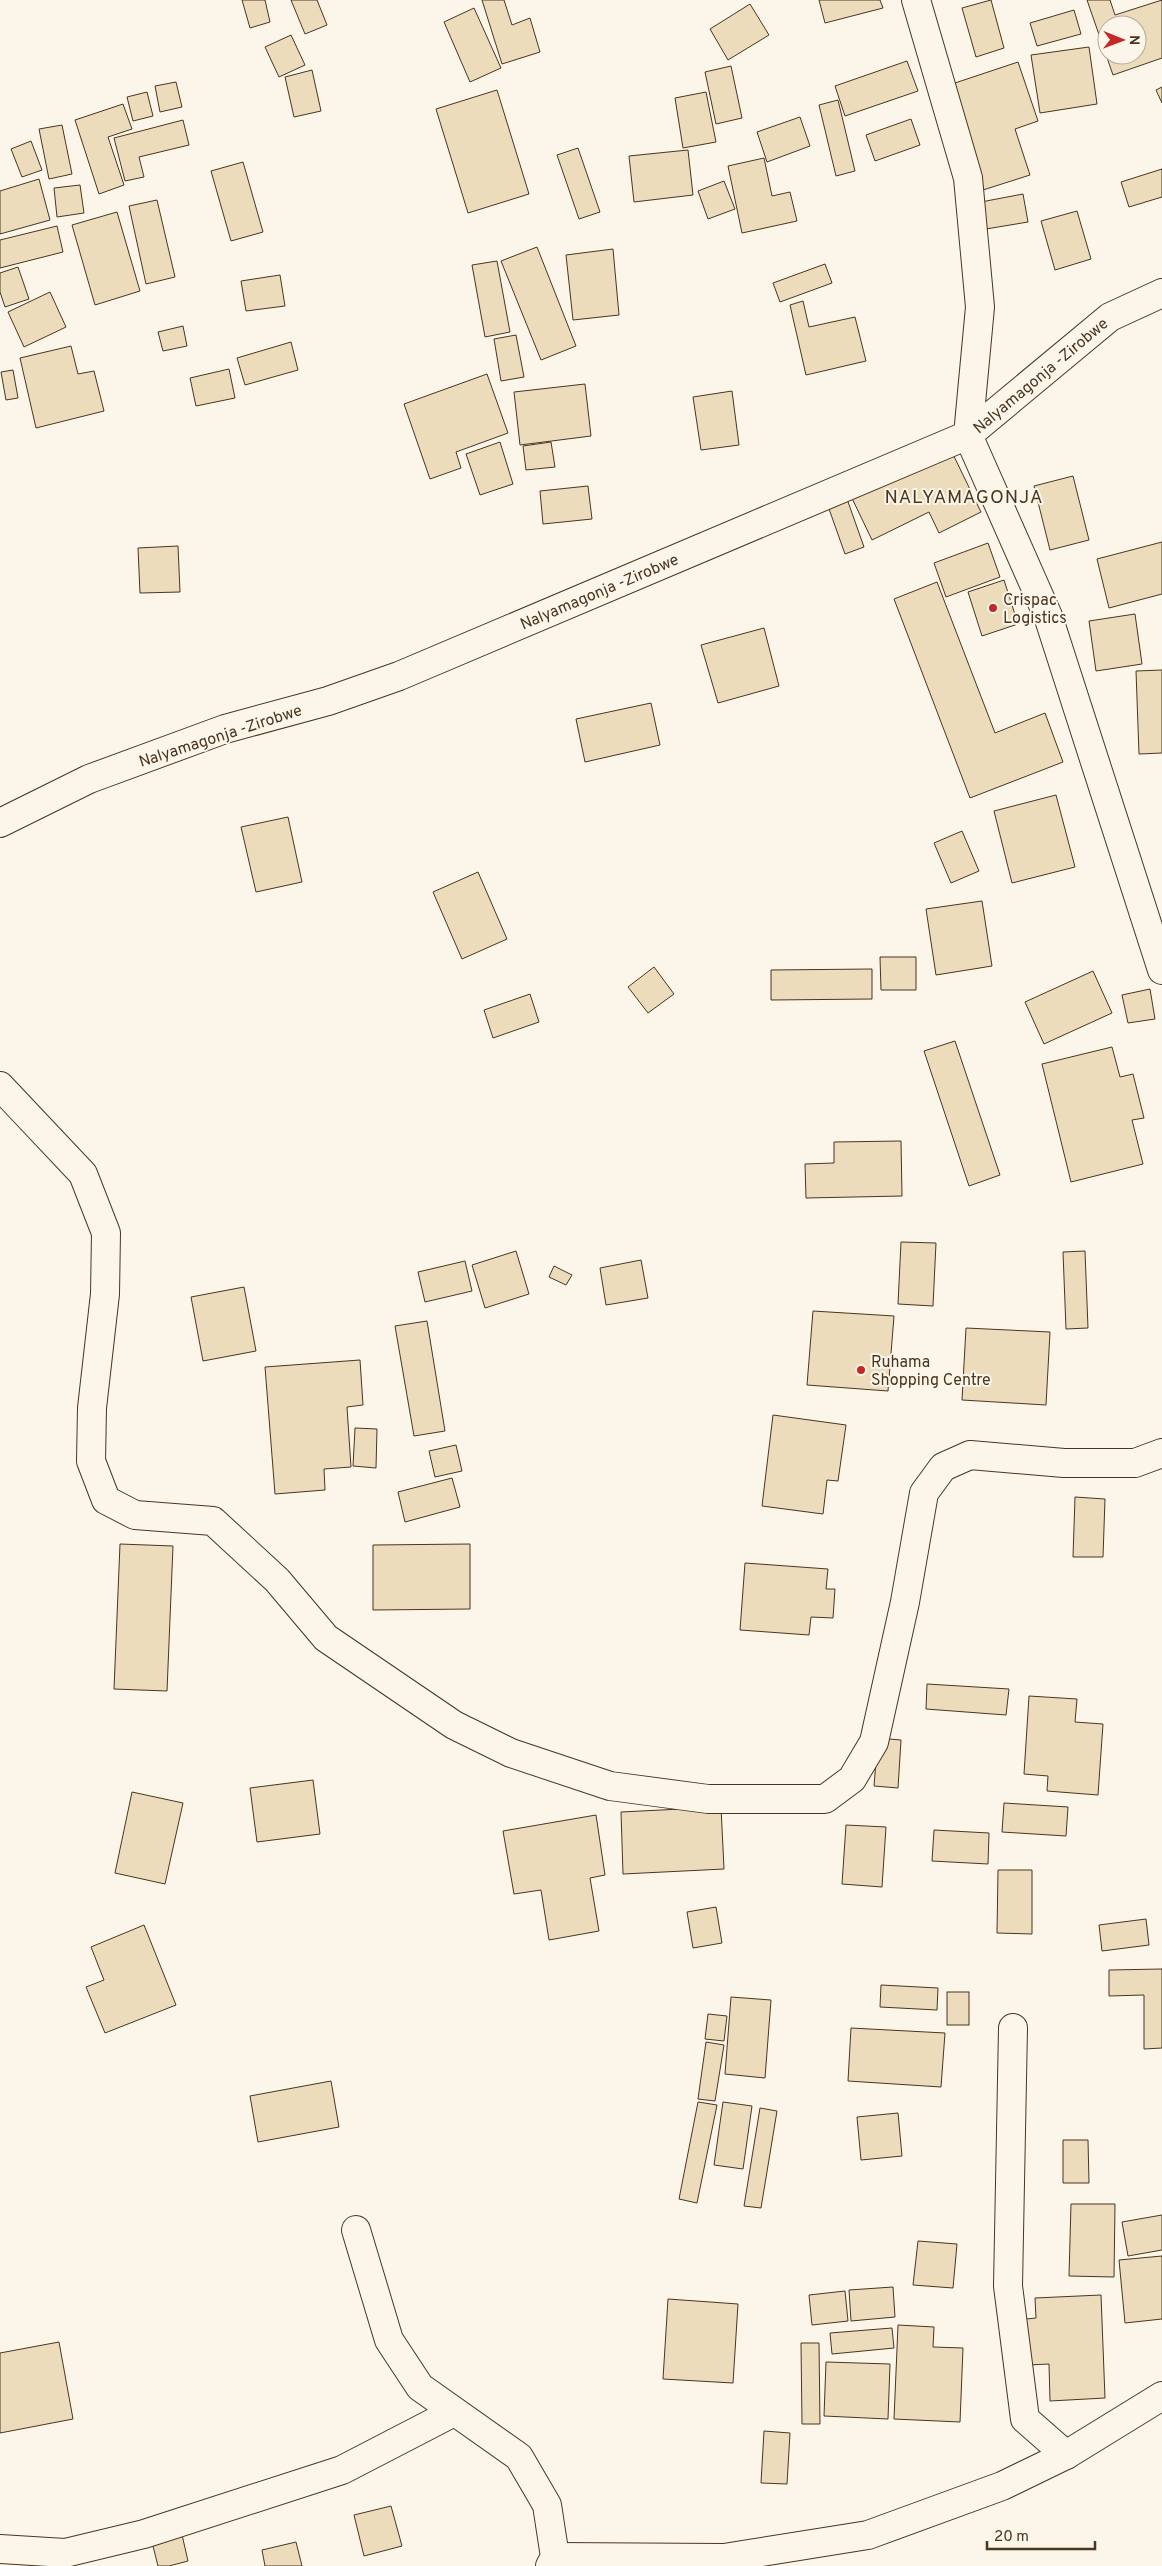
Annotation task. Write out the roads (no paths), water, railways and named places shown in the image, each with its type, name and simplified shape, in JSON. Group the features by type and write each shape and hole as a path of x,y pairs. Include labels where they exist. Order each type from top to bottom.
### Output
{"street":[{"path":"916,0 968,178 980,308 968,435 1048,616 1162,970"},
{"name":"Nalyamagonja -Zirobwe","path":"0,823 89,779 225,730 328,701 399,676 968,435 1110,317 1162,293"},
{"path":"0,1086 82,1174 106,1234 105,1294 92,1408 91,1461 106,1500 134,1515 213,1521 277,1580 326,1638 381,1677 454,1725 511,1753 610,1786 708,1799 824,1799 852,1779 874,1742 905,1602 924,1493 943,1468 970,1455 1064,1463 1135,1463 1162,1453"},
{"path":"1013,2028 1008,2286 1025,2419 1066,2455"},
{"path":"356,2230 389,2340 420,2387 519,2457 546,2505 553,2562 724,2558 868,2536 1002,2486 1066,2455 1162,2396"},
{"path":"0,2549 65,2553 144,2534 342,2470 454,2412"}],"place":[{"name":"Crispac Logistics","path":"993,608"},
{"name":"Ruhama Shopping Centre","path":"861,1370"}],"district":[{"name":"NALYAMAGONJA","path":"964,496"}]}
